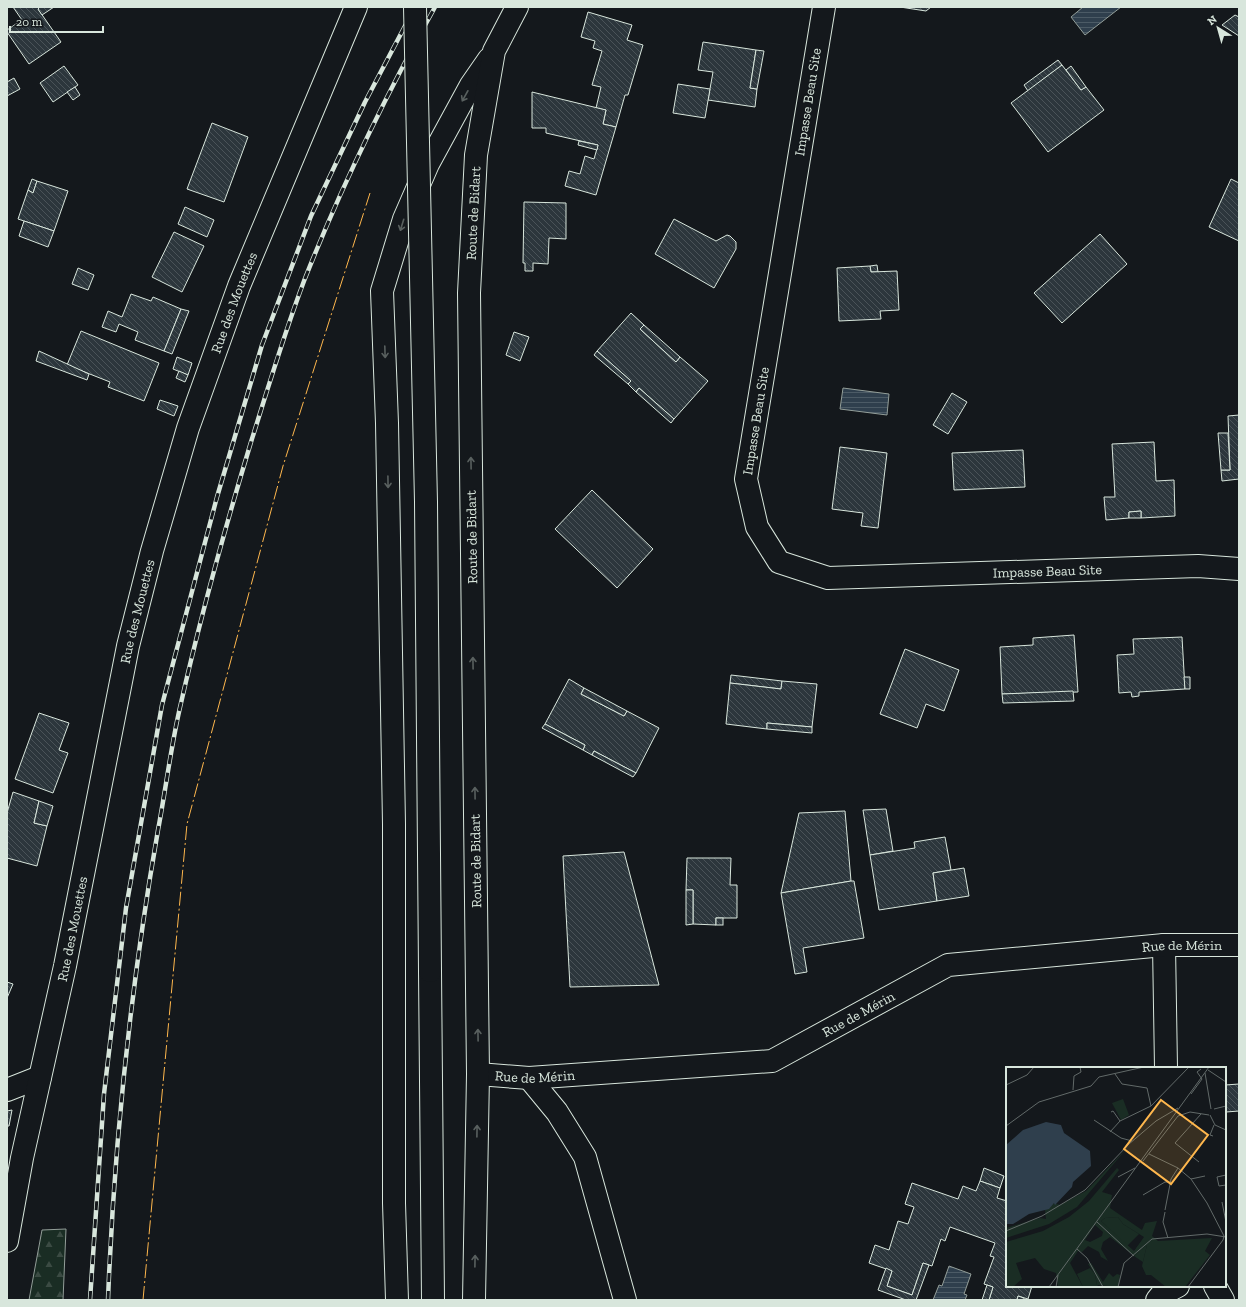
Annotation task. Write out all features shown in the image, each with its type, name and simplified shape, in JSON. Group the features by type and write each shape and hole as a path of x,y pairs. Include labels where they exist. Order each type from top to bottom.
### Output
{"main road":[{"name":"Rue des Mouettes","path":"7,1241 22,1158 65,966 128,646 160,522 188,428 239,286 356,7"},
{"path":"415,7 426,502 433,1300"},
{"name":"Route de Bidart","path":"474,1300 478,1074 469,293 476,155 494,51 517,7"},
{"name":"Impasse Beau Site","path":"824,7 746,478 757,527 779,562 828,578 1198,566 1239,569"},
{"path":"397,1300 394,1204 393,792 387,423 382,291 404,219 428,164 471,85 494,51"},
{"path":"1164,945 1166,1067"},
{"name":"Rue de Mérin","path":"478,1074 529,1078 772,1061 948,966 1164,945 1239,945"},
{"path":"7,1090 40,1077"},
{"path":"529,1078 557,1112 585,1157 625,1300"},
{"path":"1156,1300 1161,1295 1176,1287"},
{"path":"1216,1287 1223,1300"}],"green space":[{"path":"66,1229 63,1300 29,1300 42,1230"}],"water":[{"path":"1083,7 1121,7 1085,35 1071,17"},
{"path":"843,388 889,394 887,415 840,409"},
{"path":"949,1266 971,1274 964,1294 967,1295 965,1300 933,1300 939,1285 942,1286"}],"building":[{"path":"13,7 40,7 38,9 61,42 29,64 7,32 7,30 22,20"},
{"path":"40,7 54,7 42,15 38,9"},
{"path":"900,7 931,7 926,11"},
{"path":"588,12 632,25 627,40 643,45 628,95 625,95 616,127 603,124 606,110 596,108 601,87 592,85 602,51 593,48 595,41 581,37"},
{"path":"1235,15 1239,17 1239,36 1222,25"},
{"path":"703,42 756,50 750,88 757,89 755,107 708,100 713,72 698,70"},
{"path":"756,50 764,51 757,89 750,88"},
{"path":"1058,60 1062,65 1028,91 1024,85"},
{"path":"1062,65 1081,90 1086,87 1104,110 1048,152 1011,103"},
{"path":"64,66 78,85 53,102 40,83"},
{"path":"1071,66 1086,87 1081,90 1066,70"},
{"path":"14,78 20,89 7,96 7,82"},
{"path":"678,84 710,89 705,118 673,113"},
{"path":"75,87 80,95 73,100 67,92"},
{"path":"532,92 606,110 603,124 616,127 596,195 565,186 569,171 580,174 585,156 594,159 598,145 546,133 546,128 532,128"},
{"path":"212,123 248,137 224,202 187,189"},
{"path":"579,141 598,145 597,150 578,145"},
{"path":"32,179 37,181 33,193 28,190"},
{"path":"1231,179 1239,183 1239,241 1209,227"},
{"path":"37,181 68,191 54,231 18,219 28,190 33,193"},
{"path":"524,202 566,203 566,239 549,238 548,264 533,263 533,271 525,271 525,263 523,263"},
{"path":"185,207 214,220 207,237 178,224"},
{"path":"674,219 716,241 727,235 736,242 736,249 714,288 655,254"},
{"path":"24,221 54,231 48,247 19,236"},
{"path":"174,232 204,246 182,292 152,277"},
{"path":"1100,234 1127,264 1062,323 1034,293"},
{"path":"877,265 878,272 871,272 870,266"},
{"path":"870,266 871,272 897,271 899,310 880,311 881,319 839,321 837,268"},
{"path":"78,268 94,275 88,290 72,284"},
{"path":"131,294 151,301 153,297 181,309 164,351 135,340 138,332 119,324 116,332 102,327 108,311 122,317"},
{"path":"181,309 189,311 172,354 164,351"},
{"path":"631,313 644,325 640,329 676,362 680,357 708,381 674,419 639,388 636,392 628,384 631,381 597,351"},
{"path":"644,325 680,357 676,362 640,329"},
{"path":"81,331 159,363 144,401 108,387 110,382 67,365"},
{"path":"514,332 529,337 520,361 506,355"},
{"path":"39,351 89,374 87,380 36,361"},
{"path":"597,351 631,381 628,384 594,355"},
{"path":"177,357 192,363 188,375 173,369"},
{"path":"179,371 188,375 185,382 176,378"},
{"path":"639,388 674,419 671,423 636,392"},
{"path":"952,393 967,402 948,434 933,425"},
{"path":"160,400 178,406 174,416 157,409"},
{"path":"1239,415 1239,479 1222,481 1221,470 1230,470 1228,416"},
{"path":"1218,433 1228,433 1230,470 1221,470"},
{"path":"1154,442 1156,481 1174,480 1175,516 1141,518 1141,511 1129,512 1129,518 1106,520 1104,497 1115,497 1112,444"},
{"path":"840,447 887,453 878,528 861,526 863,513 832,509"},
{"path":"1023,450 1025,487 954,490 952,453"},
{"path":"592,490 653,549 617,588 555,529"},
{"path":"1141,511 1141,518 1129,518 1129,512"},
{"path":"1074,635 1078,692 1002,694 1000,647 1033,645 1033,638"},
{"path":"1182,637 1185,689 1139,692 1139,696 1132,697 1131,692 1119,693 1117,655 1134,654 1133,639"},
{"path":"905,649 959,670 944,711 926,704 917,728 880,714"},
{"path":"731,675 782,681 781,689 730,683"},
{"path":"1184,677 1190,677 1190,689 1185,689"},
{"path":"569,679 584,688 581,694 624,716 627,711 659,728 636,773 594,751 592,755 583,750 585,745 545,724"},
{"path":"782,681 817,684 812,727 767,723 767,729 726,724 730,683 781,689"},
{"path":"584,688 627,711 624,716 581,694"},
{"path":"1073,691 1074,701 1003,703 1002,694"},
{"path":"39,713 69,723 59,750 68,753 53,793 15,779"},
{"path":"767,723 812,727 812,733 767,729"},
{"path":"545,724 585,745 583,750 542,728"},
{"path":"594,751 636,773 633,777 592,755"},
{"path":"13,792 39,801 34,823 47,826 37,866 7,858 7,813"},
{"path":"39,801 53,806 47,826 34,823"},
{"path":"886,809 893,851 870,855 863,810"},
{"path":"845,811 851,881 781,893 799,813"},
{"path":"945,837 951,870 933,873 937,901 879,910 870,855 915,848 914,842"},
{"path":"624,852 659,985 570,987 563,856"},
{"path":"687,858 731,858 730,885 737,885 737,918 716,918 716,925 693,924 693,890 686,890"},
{"path":"964,868 969,896 937,901 933,873"},
{"path":"854,881 864,938 803,948 807,972 795,974 781,893"},
{"path":"686,890 693,890 693,924 686,925"},
{"path":"716,918 723,918 723,925 716,925"},
{"path":"7,982 13,984 7,998"},
{"path":"1239,1084 1239,1111 1226,1112 1226,1085"},
{"path":"12,1110 9,1126 7,1126 7,1111"},
{"path":"984,1168 1004,1176 1000,1188 980,1181"},
{"path":"980,1181 1000,1188 997,1198 1006,1201 1006,1287 1032,1287 1028,1299 1018,1296 1017,1300 989,1300 993,1287 984,1284 994,1257 990,1256 995,1243 950,1227 945,1241 941,1239 932,1266 923,1263 912,1295 887,1286 892,1271 869,1263 875,1245 889,1250 898,1221 908,1224 914,1207 905,1204 912,1183 958,1199 963,1186 976,1191"},
{"path":"923,1263 929,1265 916,1300 906,1300 878,1290 886,1268 892,1271 887,1286 912,1295"},
{"path":"987,1285 993,1287 989,1300 982,1300"},
{"path":"1018,1296 1024,1298 1024,1300 1017,1300"}],"railway":[{"path":"90,1300 104,1094 126,908 162,705 217,497 262,345 311,216 365,102 415,7"},
{"path":"108,1300 119,1123 132,1005 148,888 174,735 205,604 251,442 304,281 333,211 365,142 435,7"}],"power":[{"path":"143,1300 187,824 283,466 370,193"}]}
